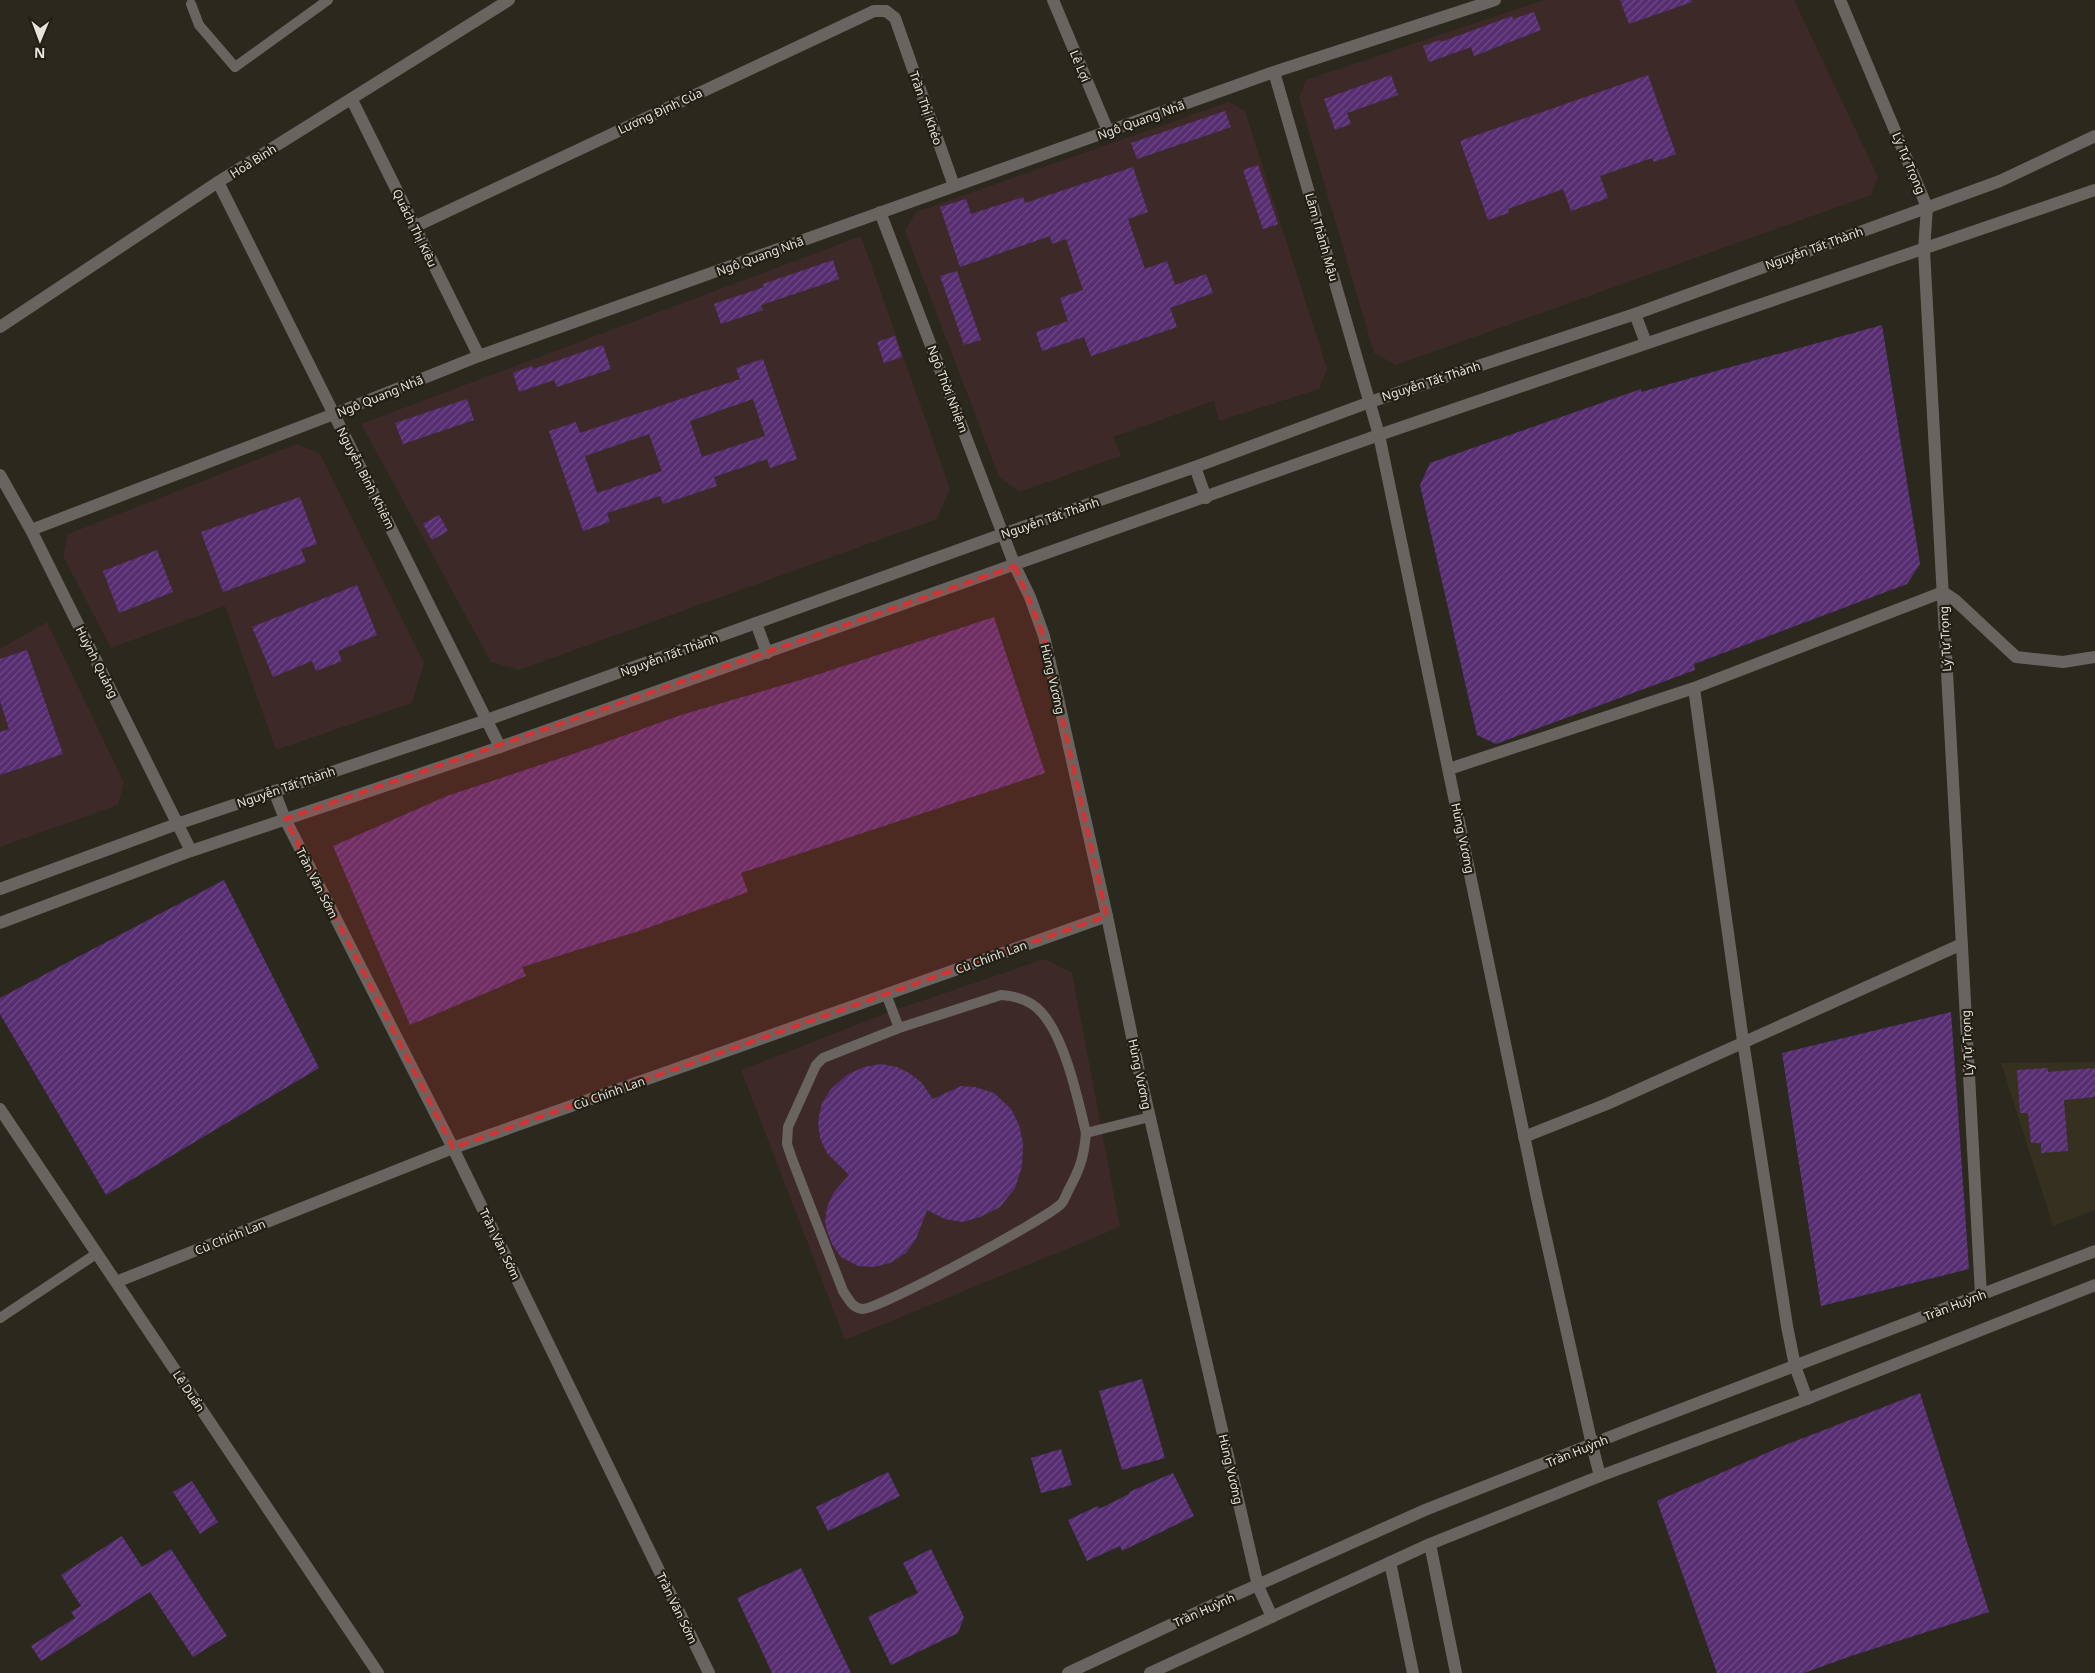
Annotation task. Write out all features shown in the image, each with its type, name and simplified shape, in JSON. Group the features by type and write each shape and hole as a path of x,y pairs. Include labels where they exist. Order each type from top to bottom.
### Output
{"street":[{"name":"Hoà Bình","path":"0,326 218,182 352,100 509,0"},
{"name":"Lê Lợi","path":"1053,0 1108,131"},
{"name":"Ngô Quang Nhã","path":"31,530 334,414 479,356 1274,72 1495,0"},
{"name":"Lý Tự Trọng","path":"1840,0 1927,207 1924,250 1981,1295"},
{"name":"Lương Định Của","path":"414,227 874,11 886,10 895,18 899,30"},
{"name":"Trần Thị Khéo","path":"899,30 954,186"},
{"name":"Lâm Thành Mậu","path":"1274,72 1380,435"},
{"name":"Quách Thị Kiều","path":"352,100 479,356"},
{"name":"Nguyễn Tất Thành","path":"0,888 177,824 487,720 1003,534 1195,468 1370,402 1635,314 2000,182 2095,136"},
{"name":"Nguyễn Bỉnh Khiêm","path":"218,182 500,747"},
{"path":"0,923 191,851 500,747 1016,566 1380,435 2095,190"},
{"name":"Ngô Thời Nhiệm","path":"880,212 1016,566"},
{"path":"1635,314 1646,343"},
{"name":"Hùng Vương","path":"1380,435 1524,1137 1600,1476"},
{"path":"1195,468 1206,498"},
{"name":"Huỳnh Quảng","path":"0,475 31,530 191,851"},
{"name":"Hùng Vương","path":"1016,566 1044,636 1150,1117 1258,1586 1272,1617"},
{"path":"1449,769 1694,688 1943,592 1955,600 2016,657 2064,662 2095,657"},
{"path":"756,623 768,653"},
{"path":"1694,688 1787,1326 1795,1366 1807,1399"},
{"name":"Trần Văn Sớm","path":"274,791 285,819 453,1148 709,1673"},
{"name":"Cù Chính Lan","path":"116,1282 453,1148 1107,916"},
{"path":"1524,1137 1607,1104 1962,944"},
{"name":"Lê Duẩn","path":"0,1109 378,1673"},
{"name":"Trần Huỳnh","path":"1068,1673 1425,1510 1635,1427 2095,1252"},
{"path":"1150,1673 1430,1544 1600,1476 1807,1399 2095,1285"},
{"path":"1430,1544 1456,1673"},
{"path":"1390,1562 1413,1673"}],"lane":[{"path":"191,4 199,25 235,67 328,0"},
{"path":"886,994 898,1028"},
{"path":"1001,995 1015,996 1027,1001 1042,1012 1053,1029 1073,1082 1086,1133 1085,1151 1080,1170 1061,1204 961,1263 900,1294 862,1309 853,1306 843,1291 792,1159 787,1144 788,1127 816,1065 823,1058 898,1028 1001,995"},
{"path":"1086,1133 1150,1117"},
{"path":"0,1318 96,1254"}],"highlighted area":[{"path":"1015,566 1044,636 1107,916 453,1148 285,819"}],"shaded area":[{"path":"1544,0 1794,0 1878,177 1871,195 1396,365 1374,353 1299,98 1306,80"},
{"path":"1229,102 1245,111 1327,369 1319,389 1219,421 1214,401 1113,437 1121,456 1019,492 999,477 905,231 916,212"},
{"path":"861,236 950,489 937,519 519,670 491,662 361,424"},
{"path":"297,444 320,454 424,663 412,703 276,750 225,606 111,648 63,556 68,534"},
{"path":"47,622 124,783 118,805 0,847 0,649"},
{"path":"1044,959 1072,973 1120,1227 845,1340 741,1070 892,1011"},
{"path":"2095,1062 2095,1210 2053,1226 2001,1063"}],"building":[{"path":"1620,0 1691,0 1692,2 1629,24"},
{"path":"1534,12 1541,30 1474,56 1471,47 1429,62 1423,46 1440,40 1441,42 1512,16 1513,19"},
{"path":"1391,75 1398,95 1347,113 1351,124 1335,130 1324,99"},
{"path":"1648,75 1676,154 1654,162 1652,158 1600,176 1608,198 1571,211 1563,189 1508,209 1509,213 1488,220 1460,141"},
{"path":"1225,111 1231,127 1137,159 1131,143"},
{"path":"1258,165 1278,224 1263,229 1243,170"},
{"path":"1133,167 1148,212 1128,219 1145,269 1167,261 1175,285 1206,274 1213,293 1170,308 1177,327 1091,356 1084,337 1042,351 1036,332 1068,321 1060,298 1083,290 1066,239 1052,244 1050,236 960,267 940,207 966,199 971,214 1023,197 1025,203"},
{"path":"833,260 839,279 761,305 763,310 721,324 714,304 764,287 763,284"},
{"path":"957,271 981,340 964,345 940,276"},
{"path":"1882,325 1920,564 1907,584 1694,664 1695,670 1496,744 1477,735 1420,485 1430,463 1641,389 1641,392"},
{"path":"895,336 902,357 884,363 877,342"},
{"path":"603,345 611,369 557,387 554,380 519,392 513,373 532,366 533,369"},
{"path":"763,359 797,459 770,468 767,459 714,477 717,486 663,504 660,496 607,513 610,522 583,531 549,431 576,422 580,433 740,379 736,368","holes":["753,399 765,436 702,457 690,421","649,434 662,471 597,493 585,456"]},
{"path":"467,399 474,420 403,444 395,423"},
{"path":"300,497 317,544 301,549 306,562 223,592 201,532"},
{"path":"439,515 448,531 432,540 423,524"},
{"path":"157,550 173,592 119,613 103,571"},
{"path":"357,585 377,635 338,651 342,661 316,671 312,661 273,677 252,627"},
{"path":"994,617 1045,773 741,873 748,892 639,931 522,967 526,976 410,1025 333,846 447,796 573,754 681,715 804,679"},
{"path":"27,650 63,754 0,775 0,732 9,729 0,701 0,659"},
{"path":"224,880 319,1068 106,1195 0,1014 0,998"},
{"path":"1951,1012 1969,1269 1821,1306 1782,1053"},
{"path":"881,1064 897,1067 909,1073 921,1082 933,1099 961,1086 975,1087 994,1093 1011,1109 1019,1125 1023,1143 1022,1166 1015,1188 1000,1207 980,1217 962,1222 945,1219 927,1210 916,1239 906,1253 890,1263 874,1267 858,1266 841,1257 832,1244 827,1231 825,1222 827,1207 834,1192 849,1175 827,1153 820,1138 818,1121 822,1103 831,1089 847,1075 864,1067"},
{"path":"2048,1068 2048,1072 2095,1068 2095,1097 2064,1100 2068,1151 2041,1153 2041,1143 2031,1143 2028,1113 2020,1113 2017,1070"},
{"path":"1142,1379 1165,1458 1122,1470 1099,1391"},
{"path":"1920,1393 1989,1612 1804,1673 1717,1673 1657,1501 1780,1447"},
{"path":"1061,1449 1072,1485 1041,1493 1031,1458"},
{"path":"888,1472 900,1496 828,1531 816,1507"},
{"path":"1173,1473 1194,1516 1122,1551 1120,1546 1087,1561 1068,1520 1098,1506 1099,1509 1129,1494 1129,1492"},
{"path":"192,1481 218,1522 200,1534 173,1492"},
{"path":"122,1536 142,1567 171,1549 227,1636 193,1657 150,1592 41,1661 31,1646 75,1618 71,1612 81,1606 61,1575"},
{"path":"931,1549 964,1617 958,1633 891,1665 868,1617 918,1593 903,1563"},
{"path":"801,1568 851,1673 772,1673 737,1598"}]}
